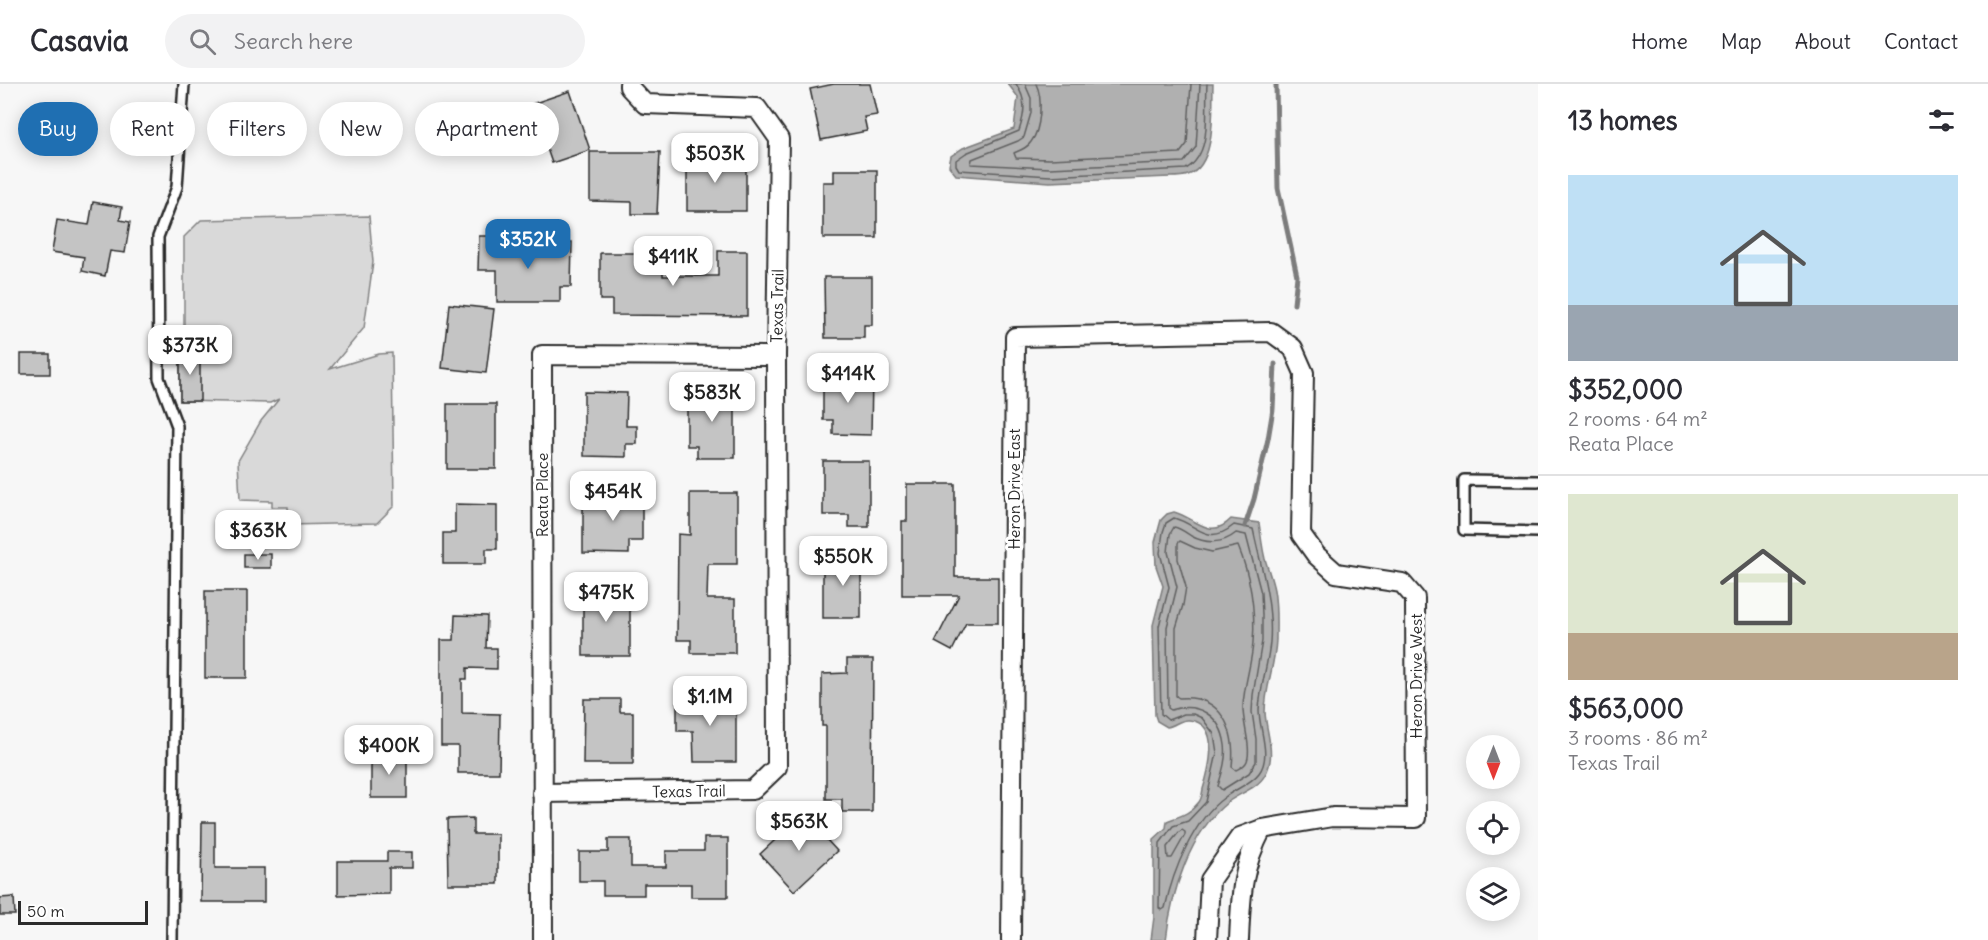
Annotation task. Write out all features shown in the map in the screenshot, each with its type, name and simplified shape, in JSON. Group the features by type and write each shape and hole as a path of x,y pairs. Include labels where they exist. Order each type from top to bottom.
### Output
{"street":[{"name":"Texas Trail","path":"543,793 753,790 777,767 776,356 779,139 758,108 645,104 629,87 629,84"},
{"name":"Heron Drive East","path":"1011,932 1015,337 1271,332 1293,348"},
{"name":"Heron Drive West","path":"1207,940 1210,880 1240,837 1262,829 1333,817 1416,818 1415,598 1402,583 1336,573 1316,555 1300,534 1304,373 1293,348"},
{"name":"Reata Place","path":"543,940 542,355 776,356"},
{"path":"1239,940 1242,884 1250,852 1262,829"}],"lane":[{"path":"172,940 177,426 159,378 158,237 177,187 184,84"},
{"path":"1538,481 1464,480 1464,530 1538,532"}],"shaded area":[{"path":"369,216 373,262 364,328 330,369 379,354 392,353 394,506 377,523 289,525 288,507 272,507 272,501 240,500 238,461 261,421 279,399 270,403 180,401 180,352 184,351 184,237 201,220"}],"water":[{"path":"1008,84 1213,84 1211,135 1204,160 1197,169 1181,177 1050,182 956,175 949,166 951,156 963,148 1014,129 1018,97"},
{"path":"1174,512 1210,528 1223,525 1231,519 1259,523 1276,609 1276,640 1265,712 1271,752 1262,780 1228,802 1203,830 1193,846 1178,884 1172,903 1166,940 1151,940 1154,917 1154,839 1166,828 1167,821 1188,812 1200,800 1208,771 1211,748 1206,729 1199,723 1186,720 1167,727 1157,721 1155,715 1153,625 1163,586 1156,566 1155,542 1161,520 1167,514"}],"building":[{"path":"834,84 870,84 877,115 864,117 867,131 821,140 810,89"},
{"path":"570,91 590,150 552,163 550,156 559,156 559,102 538,102"},
{"path":"687,151 711,151 711,163 746,163 746,211 687,211"},
{"path":"590,152 660,152 657,214 632,214 632,202 590,201"},
{"path":"834,170 877,170 877,238 823,238 823,182 834,182"},
{"path":"93,202 122,207 120,220 130,222 125,253 110,251 105,276 82,271 84,257 52,252 57,220 89,225"},
{"path":"479,236 497,236 497,251 524,251 524,242 572,242 571,287 560,287 560,302 497,302 497,270 478,270"},
{"path":"718,251 747,251 747,316 612,315 612,300 600,300 600,253 663,253 663,276 718,276"},
{"path":"824,277 872,277 872,325 864,325 864,338 825,338"},
{"path":"449,304 494,309 486,373 442,368"},
{"path":"180,352 200,352 200,401 180,401"},
{"path":"21,354 50,354 50,374 21,374"},
{"path":"823,377 872,377 871,435 833,434 833,420 823,420"},
{"path":"687,391 735,391 735,458 697,458 697,446 687,446"},
{"path":"584,392 627,393 626,426 637,426 637,444 626,444 626,457 584,456"},
{"path":"447,404 496,404 496,469 447,469"},
{"path":"823,461 869,461 869,527 849,527 849,515 823,515"},
{"path":"907,484 955,484 955,577 998,577 998,623 966,623 952,651 935,642 959,595 902,595 902,521 907,521"},
{"path":"611,486 642,486 642,541 629,541 629,554 583,553 583,500 611,500"},
{"path":"690,493 737,493 737,564 708,564 707,599 735,599 735,653 691,653 691,640 677,640 678,534 690,535"},
{"path":"455,504 497,505 497,549 486,549 486,564 443,564 443,533 455,533"},
{"path":"835,552 861,552 861,618 823,618 823,565 835,566"},
{"path":"244,554 271,554 271,568 244,568"},
{"path":"583,590 630,590 630,656 583,656"},
{"path":"205,591 247,591 247,678 205,678"},
{"path":"455,615 487,616 486,648 497,648 497,669 467,668 467,679 462,679 462,713 500,714 499,773 458,773 458,746 441,746 441,640 454,640"},
{"path":"847,659 873,659 872,812 842,812 842,799 826,799 826,726 822,726 822,674 847,673"},
{"path":"677,697 736,697 736,762 694,762 693,731 677,731"},
{"path":"584,699 620,699 620,712 633,712 633,764 583,764"},
{"path":"371,755 407,755 407,798 371,798"},
{"path":"803,814 837,851 794,891 760,854"},
{"path":"473,818 473,834 498,834 498,884 448,884 447,819"},
{"path":"202,822 215,822 215,868 264,868 264,902 201,902"},
{"path":"704,838 728,838 728,897 691,897 691,884 644,884 644,895 603,895 603,881 579,881 579,852 608,852 608,839 631,839 631,867 666,867 666,851 704,851"},
{"path":"387,852 412,852 412,868 389,868 389,894 338,895 338,861 387,861"},
{"path":"14,897 15,915 0,915 0,898"}],"waterway":[{"path":"1276,84 1278,188 1297,276 1294,304"},
{"path":"1245,526 1254,499 1268,439 1273,409 1275,364"}]}
